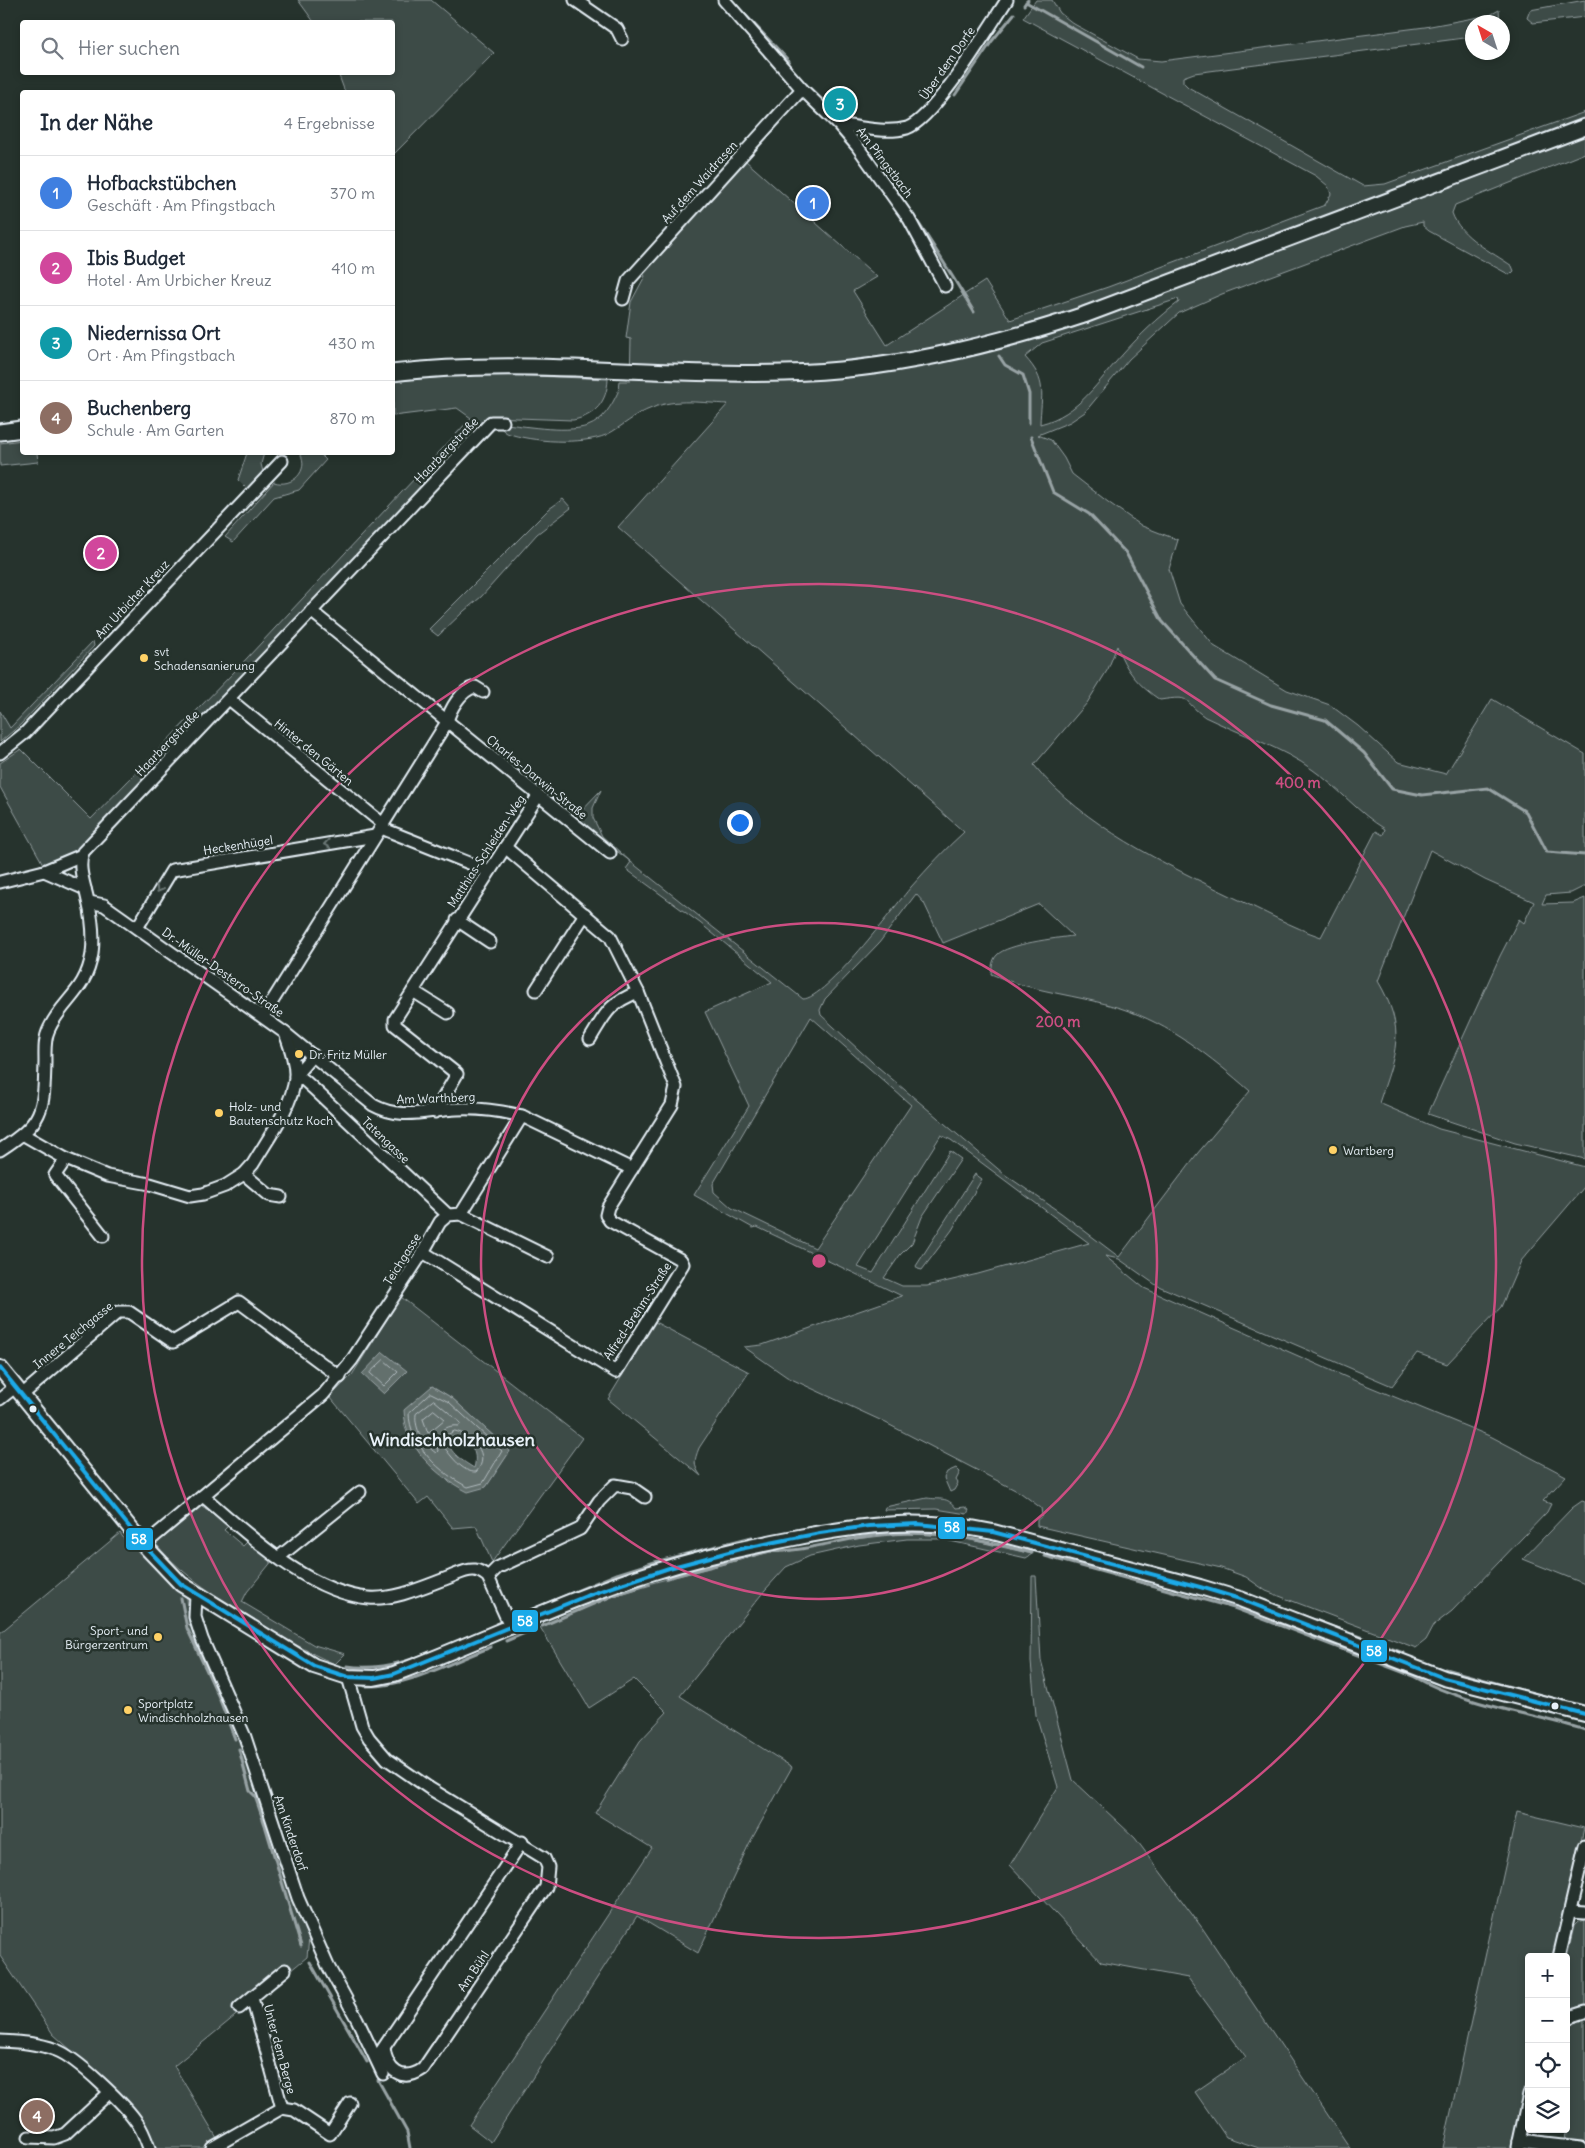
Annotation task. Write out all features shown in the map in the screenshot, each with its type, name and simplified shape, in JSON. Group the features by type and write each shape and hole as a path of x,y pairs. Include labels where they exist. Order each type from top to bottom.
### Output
{"main road":[{"path":"395,373 522,367 786,373 844,369 925,358 1004,339 1084,314 1585,128"},
{"path":"0,432 20,429"}],"street":[{"path":"575,0 617,29 622,39"},
{"name":"Am Pfingstbach","path":"724,0 802,89 838,124 890,190 909,219 946,286"},
{"name":"Über dem Dorfe","path":"838,124 895,129 906,128 919,122 940,98 1005,1"},
{"name":"Auf dem Waidrasen","path":"623,299 628,281 802,89"},
{"name":"Haarbergstraße","path":"82,855 491,422 503,422"},
{"name":"Am Urbicher Kreuz","path":"0,753 25,733 282,461"},
{"name":"Charles-Darwin-Straße","path":"311,611 610,853"},
{"path":"263,1016 448,722 449,711 468,688 475,687 483,692"},
{"name":"Hinter den Gärten","path":"228,699 379,829 489,870"},
{"name":"Matthias-Schleiden-Weg","path":"435,1112 457,1074 394,1023 457,920 538,796"},
{"name":"Heckenhügel","path":"137,928 172,870 379,829"},
{"name":"Alfred-Brehm-Straße","path":"423,1252 616,1372 683,1262 610,1221 606,1215 672,1105 676,1087 638,992 610,936 505,846"},
{"path":"0,882 44,871 82,855 81,870 89,902 92,937 92,953 87,974 48,1030 45,1048 42,1105 36,1120 24,1135 0,1150"},
{"path":"44,871 85,888"},
{"name":"Dr.-Müller-Desterro-Straße","path":"24,1135 66,1159 107,1176 150,1184 190,1196 217,1189 244,1174 253,1164 289,1100 295,1076 293,1059 285,1033 104,905 89,902"},
{"path":"536,990 585,914"},
{"name":"Matthias-Schleiden-Weg","path":"457,920 490,942"},
{"path":"413,992 448,1013"},
{"path":"590,1039 610,1006 638,992"},
{"name":"Am Warthberg","path":"285,1033 373,1105 384,1111 403,1114 463,1109 507,1112 522,1116 632,1169"},
{"path":"295,1076 313,1055"},
{"name":"Tatengasse","path":"295,1076 304,1080 448,1215"},
{"path":"461,1214 522,1116"},
{"path":"66,1159 55,1175 103,1236"},
{"path":"244,1174 269,1194 281,1197"},
{"path":"448,1215 461,1214 548,1257"},
{"name":"Teichgasse","path":"144,1545 324,1395 340,1377 423,1252 440,1222 448,1215"},
{"name":"Innere Teichgasse","path":"18,1391 118,1312 129,1312 173,1342 239,1302 340,1377"},
{"path":"0,1368 144,1545 172,1576 196,1594 314,1666 348,1677 374,1678 394,1674 586,1596 650,1573 738,1550 864,1526 901,1522 964,1526 1022,1539 1200,1587 1240,1599 1444,1678 1585,1714"},
{"path":"0,1400 18,1391"},
{"path":"488,1577 497,1568 580,1529 599,1501 615,1484 632,1488 645,1497"},
{"path":"280,1557 360,1492"},
{"path":"204,1496 280,1557 306,1575 330,1587 370,1598 382,1598 412,1591 468,1570 476,1570 488,1577 511,1628"},
{"name":"Am Kinderdorf","path":"196,1594 195,1617 202,1639 245,1737 298,1898 328,1966 383,2074"},
{"name":"Am Bühl","path":"348,1677 362,1726 381,1753 429,1788 522,1842 544,1858 548,1867 546,1887 423,2069 413,2076 400,2074 388,2064 384,2048"},
{"path":"376,2059 522,1842"},
{"path":"1560,1953 1585,1846"},
{"path":"1570,1912 1585,1913"},
{"name":"Unter dem Berge","path":"239,2008 285,1970"},
{"name":"Unter dem Berge","path":"252,1998 282,2108"},
{"path":"1570,2017 1585,2012"},
{"path":"0,2040 36,2044 58,2050 75,2060 138,2124 150,2148"},
{"path":"29,2137 54,2138 65,2134 109,2093"},
{"name":"Unter dem Berge","path":"212,2148 282,2108 294,2110 330,2134 350,2103"},
{"path":"1525,2113 1518,2144 1581,2148"}],"shaded area":[{"path":"298,0 431,0 494,53 395,153 395,90 344,90 339,75 395,75 395,20 313,20"},
{"path":"1036,0 1052,0 1060,13 1074,24 1138,59 1161,61 1425,27 1465,20 1465,38 1194,73 1183,77 1183,82 1188,87 1363,186 1385,184 1585,112 1585,153 1455,205 1452,213 1456,222 1469,237 1512,266 1514,271 1510,275 1429,231 1423,226 1423,222 1405,226 1222,294 1179,313 1129,359 1085,412 1070,422 1038,435 1051,440 1064,458 1072,474 1108,502 1142,526 1178,540 1169,569 1180,604 1214,646 1287,690 1330,705 1358,726 1398,762 1446,774 1492,699 1585,754 1585,886 1571,893 1546,895 1542,904 1573,903 1585,898 1585,1159 1515,1143 1428,1114 1500,956 1519,919 1524,923 1534,902 1485,880 1430,850 1378,981 1393,1014 1396,1028 1394,1055 1379,1103 1439,1129 1585,1167 1585,1186 1521,1261 1501,1307 1447,1364 1417,1353 1392,1386 1156,1285 1119,1259 1105,1256 1144,1288 1346,1377 1492,1437 1566,1476 1543,1501 1551,1504 1547,1512 1452,1611 1434,1625 1426,1640 1416,1648 1266,1591 1246,1577 1221,1568 1037,1526 1037,1520 1042,1516 1041,1508 1021,1493 880,1420 787,1377 744,1347 762,1345 902,1296 757,1227 753,1228 694,1195 749,1106 705,1012 772,982 700,923 626,869 631,862 803,999 814,995 843,969 911,887 964,832 618,527 728,404 689,402 661,405 640,414 606,435 584,440 556,441 529,439 507,433 496,423 567,429 588,426 603,416 618,392 619,381 630,381 631,339 626,338 631,302 645,276 642,272 746,161 877,277 853,291 887,345 985,281 1010,320 1108,287 1325,205 1331,194 1328,186 1316,176 1023,18","holes":["1178,299 1179,302 1136,340 1087,396 1066,413 1040,424 1042,389 1037,374 1025,357 1042,343","1117,646 1124,663 1134,677 1160,700 1178,698 1186,700 1205,717 1275,748 1301,762 1322,777 1366,816 1385,829 1383,835 1376,831 1321,937 1288,924 1208,885 1127,842 1076,807 1034,765 1087,703 1108,669","916,894 924,903 943,943 1039,904 1073,936 1033,942 1002,951 994,959 991,974 1023,985 1120,1008 1156,1023 1205,1054 1250,1091 1197,1154 1119,1257 1061,1213 1004,1174 872,1062 821,1015 820,1010 825,999 879,943","811,1017 911,1105 815,1248 732,1208 714,1192 713,1184","941,1135 951,1140 1089,1243 927,1286 902,1286 884,1278 900,1255 912,1243 922,1217 961,1159 950,1151 873,1273 858,1267"]},
{"path":"1585,0 1585,17 1533,23 1527,18 1530,10"},
{"path":"1499,10 1499,15 1490,15"},
{"path":"483,374 608,379 605,395 598,407 581,418 573,420 489,417 77,850 43,864 0,787 0,763 21,749 91,819 234,672 471,418 457,408 395,416 395,381"},
{"path":"20,440 20,455 37,455 38,462 0,466 0,443"},
{"path":"246,455 263,455 261,464 263,472 247,489 238,480"},
{"path":"301,455 321,455 326,460 299,490 274,497 233,542 225,537 274,482 287,483 298,476 303,466"},
{"path":"563,499 571,508 537,534 481,597 438,636 429,629 549,509"},
{"path":"93,641 94,646 20,725 0,742 0,711 10,728"},
{"path":"601,790 593,808 593,818 602,836 631,862 574,818"},
{"path":"975,1174 982,1179 952,1230 922,1270 918,1269 916,1266"},
{"path":"401,1297 582,1438 492,1562 476,1526 453,1528 428,1497 419,1504 330,1397 352,1375","holes":["432,1386 452,1398 510,1451 486,1487 450,1483 411,1443 404,1424"]},
{"path":"655,1322 749,1372 699,1448 695,1463 701,1476 608,1399"},
{"path":"956,1468 960,1472 956,1480 958,1483 954,1490 950,1492 944,1478 947,1472"},
{"path":"927,1498 943,1499 953,1504 956,1508 965,1507 969,1510 967,1514 936,1509 884,1510 885,1507"},
{"path":"1582,1501 1585,1502 1585,1584 1523,1559 1572,1508"},
{"path":"202,1506 229,1525 224,1530 243,1546 248,1541 273,1560 247,1592 242,1602 314,1645 345,1654 335,1664 285,1638 216,1595 179,1567 156,1544"},
{"path":"120,1533 127,1543 134,1539 166,1578 187,1598 189,1623 244,1752 295,1907 309,1938 307,1957 174,2066 223,2148 154,2148 130,2103 53,2034 0,1956 0,1633"},
{"path":"909,1533 958,1537 1032,1554 1026,1558 941,1539 907,1539 859,1545 810,1556 786,1567 765,1590 680,1696 792,1767 749,1844 698,1953 637,1916 491,2142 469,2125 652,1848 595,1813 640,1741 667,1712 634,1679 589,1708 540,1627 614,1596 651,1585 648,1584 770,1552 785,1552 846,1540"},
{"path":"1032,1576 1036,1576 1041,1660 1073,1780 1135,1838 1203,1929 1350,2148 1259,2148 1226,2137 1195,2092 1246,2057 1188,1978 1101,1962 1010,1865 1058,1787 1036,1715 1031,1662"},
{"path":"1517,1812 1584,1828 1556,1953 1525,1953 1525,2090 1512,2148 1443,2148"},
{"path":"1585,1920 1585,2007 1570,2010 1570,1953 1568,1953 1574,1926 1578,1922"},
{"path":"1585,2017 1585,2144 1565,2142 1566,2133 1570,2133 1570,2021"}],"water":[{"path":"383,1352 407,1371 384,1394 362,1374"},
{"path":"432,1386 452,1398 510,1451 486,1487 468,1492 445,1478 424,1459 410,1437 404,1410","holes":["455,1436 465,1441 472,1448 475,1457 474,1468 457,1456 451,1449 448,1440"]}],"waterway":[{"path":"1024,5 1028,0"},
{"path":"1026,2 1141,67"},
{"path":"734,3 789,61"},
{"path":"955,95 992,41 1014,14"},
{"path":"856,135 918,222 974,312"},
{"path":"858,137 868,143"},
{"path":"999,356 1005,365 1023,375 1029,394 1029,423"},
{"path":"1031,437 1053,492 1089,514 1126,553 1162,621 1215,680 1271,705 1325,720 1364,753 1392,789 1422,795 1488,788 1526,812 1547,852 1585,855"},
{"path":"666,1578 770,1551 783,1551 896,1533 955,1536 1032,1553"},
{"path":"524,1613 617,1574 655,1562 752,1537"},
{"path":"1042,1537 1242,1593"},
{"path":"1045,1556 1234,1608 1413,1676 1454,1695 1585,1730"},
{"path":"542,1626 614,1595 648,1584"},
{"path":"181,1598 187,1628 218,1695 235,1739"},
{"path":"1262,1600 1341,1630"},
{"path":"347,1666 383,1666 401,1662 487,1629"},
{"path":"506,1641 527,1632"},
{"path":"1353,1634 1403,1653"},
{"path":"365,1686 396,1683 413,1678 491,1647"},
{"path":"1445,1669 1525,1691"},
{"path":"239,1749 250,1791 255,1796 265,1825 301,1946"},
{"path":"310,1962 367,2062"},
{"path":"378,2080 407,2132 410,2148"}],"transit line":[{"name":"58","path":"0,1368 144,1545 181,1584 314,1666 348,1677 374,1678 394,1674 586,1596 669,1568 740,1549 820,1533 869,1526 918,1524 993,1532 1200,1587 1240,1599 1444,1678 1585,1714"}],"place":[{"name":"Niedernissa Ort","path":"840,104"},
{"name":"Hofbackstübchen","path":"813,203"},
{"name":"Ibis Budget","path":"101,553"},
{"name":"svt Schadensanierung","path":"144,658"},
{"name":"Dr. Fritz Müller","path":"299,1054"},
{"name":"Holz- und Bautenschutz Koch","path":"219,1113"},
{"name":"Wartberg","path":"1333,1150"},
{"name":"Sport- und Bürgerzentrum","path":"158,1637"},
{"name":"Sportplatz Windischholzhausen","path":"128,1710"},
{"name":"Buchenberg","path":"37,2116"}],"district":[{"name":"Windischholzhausen","path":"452,1439"}]}
